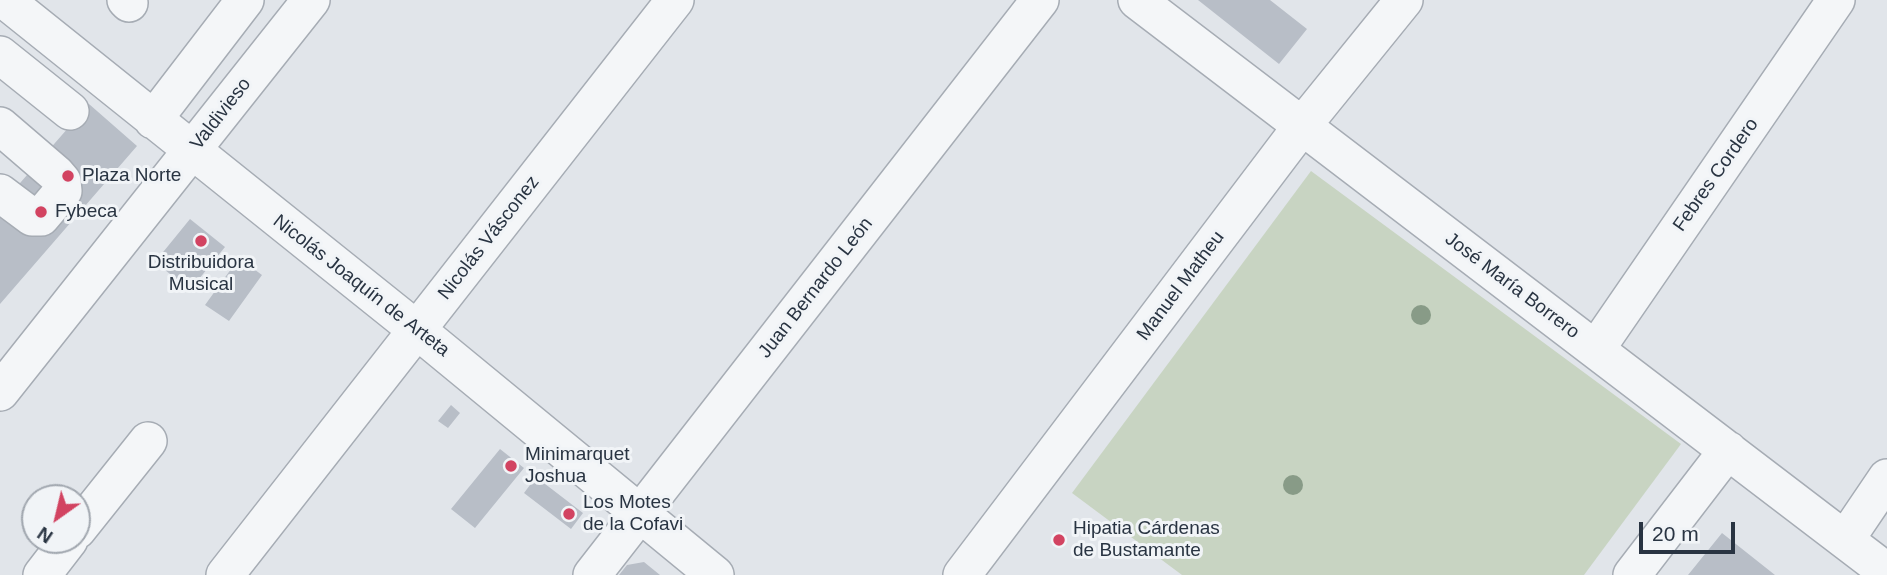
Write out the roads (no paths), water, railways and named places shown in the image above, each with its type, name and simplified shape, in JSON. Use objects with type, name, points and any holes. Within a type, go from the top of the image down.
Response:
[{"type":"street","name":"Nicolás Joaquín de Arteta","points":[[5,0],[417,330],[715,575]]},
{"type":"street","points":[[153,120],[245,0]]},
{"type":"street","name":"Valdivieso","points":[[0,391],[311,0]]},
{"type":"street","name":"Nicolás Vásconez","points":[[225,575],[675,0]]},
{"type":"street","name":"Juan Bernardo León","points":[[592,575],[1040,0]]},
{"type":"street","name":"José María Borrero","points":[[1137,0],[1887,572]]},
{"type":"street","name":"Manuel Matheu","points":[[962,575],[1302,126],[1404,0]]},
{"type":"street","name":"Febres Cordero","points":[[1596,349],[1836,0]]},
{"type":"street","points":[[0,55],[70,111]]},
{"type":"street","points":[[0,126],[56,174],[62,181],[63,191],[41,217],[32,217],[0,193]]},
{"type":"street","points":[[91,512],[148,441]]},
{"type":"street","points":[[1632,575],[1728,450]]},
{"type":"street","points":[[1845,540],[1887,478]]},
{"type":"street","points":[[42,575],[58,554]]},
{"type":"place","name":"Plaza Norte","points":[[68,176]]},
{"type":"place","name":"Fybeca","points":[[41,212]]},
{"type":"place","name":"Distribuidora Musical","points":[[201,241]]},
{"type":"place","name":"Minimarquet Joshua","points":[[511,466]]},
{"type":"place","name":"Los Motes de la Cofavi","points":[[569,514]]},
{"type":"place","name":"Hipatia Cárdenas de Bustamante","points":[[1059,540]]}]
